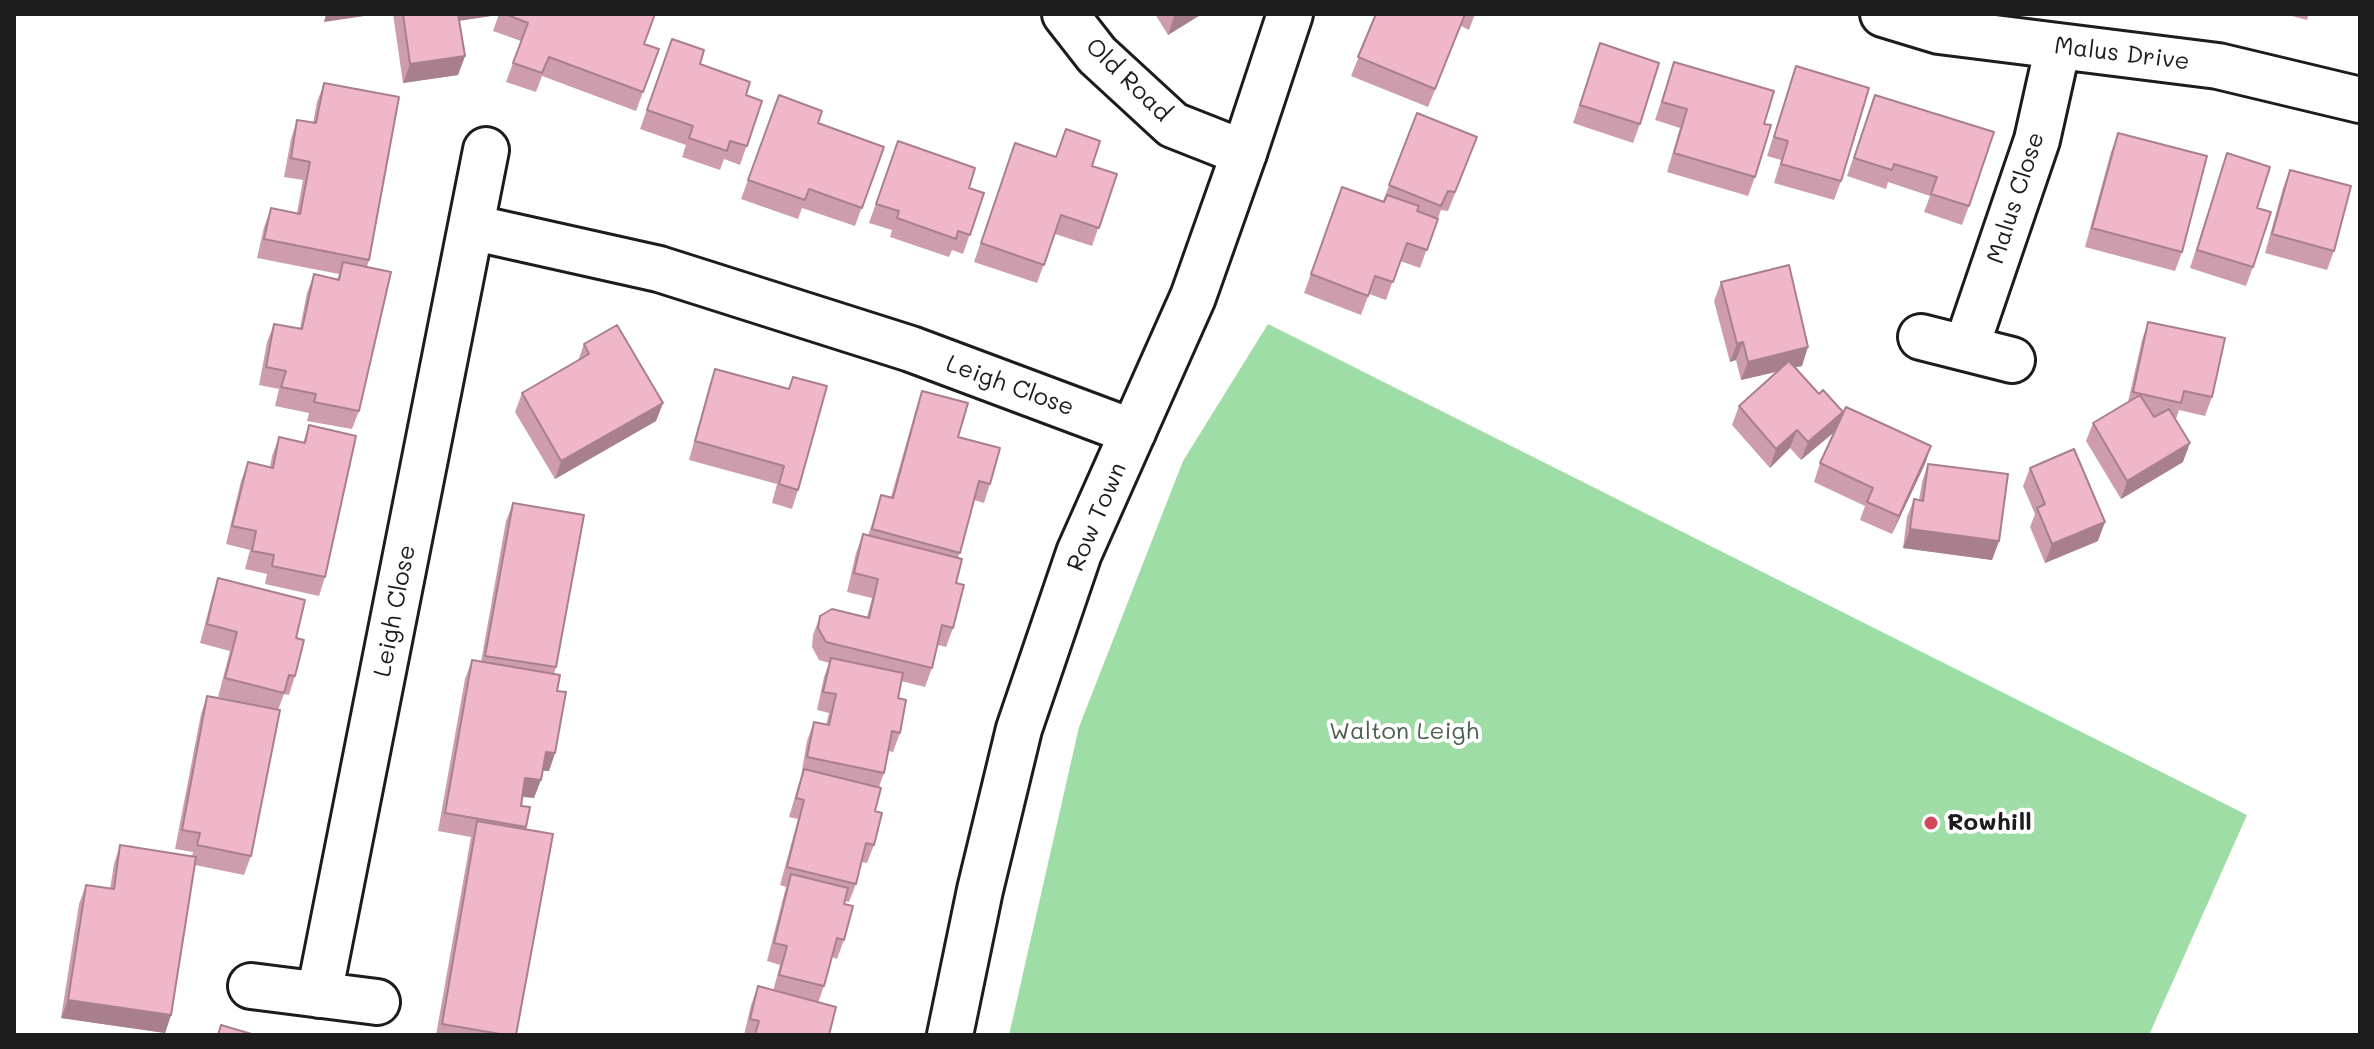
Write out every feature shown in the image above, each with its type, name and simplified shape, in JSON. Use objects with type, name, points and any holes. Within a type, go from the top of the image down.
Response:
[{"type":"street","name":"Old Road","points":[[1065,14],[1097,55],[1173,125],[1244,153]]},
{"type":"street","name":"Row Town","points":[[950,1035],[980,890],[1019,729],[1079,553],[1193,297],[1290,14]]},
{"type":"street","name":"Malus Drive","points":[[1883,14],[1939,31],[2218,66],[2360,100]]},
{"type":"street","name":"Malus Close","points":[[1966,348],[2037,140],[2058,46]]},
{"type":"street","name":"Leigh Close","points":[[319,995],[486,150]]},
{"type":"street","name":"Leigh Close","points":[[471,227],[659,269],[911,349],[1133,432]]},
{"type":"street","points":[[1921,337],[2012,360]]},
{"type":"street","points":[[251,986],[377,1002]]},
{"type":"green space","name":"Walton Leigh","points":[[1268,324],[2247,815],[2149,1035],[1009,1035],[1079,727],[1183,461]]},
{"type":"building","points":[[403,14],[458,14],[465,56],[410,64]]},
{"type":"building","points":[[505,14],[655,14],[644,44],[659,49],[643,92],[549,57],[542,73],[513,63],[528,23]]},
{"type":"building","points":[[1376,14],[1465,14],[1435,89],[1358,57]]},
{"type":"building","points":[[672,39],[704,50],[700,64],[750,82],[746,95],[762,101],[747,146],[730,141],[727,151],[689,138],[693,126],[647,110]]},
{"type":"building","points":[[1600,43],[1659,63],[1640,124],[1580,105]]},
{"type":"building","points":[[1674,62],[1774,91],[1764,124],[1771,125],[1755,177],[1674,153],[1687,109],[1662,102]]},
{"type":"building","points":[[1796,66],[1869,88],[1841,181],[1781,164],[1788,141],[1774,137]]},
{"type":"building","points":[[324,83],[399,97],[369,260],[264,239],[271,208],[300,214],[310,162],[291,158],[297,120],[316,123]]},
{"type":"building","points":[[779,95],[822,111],[818,123],[884,147],[862,208],[809,189],[805,200],[748,180]]},
{"type":"building","points":[[1875,95],[1994,132],[1969,206],[1931,194],[1937,177],[1894,164],[1892,170],[1854,158]]},
{"type":"building","points":[[1417,113],[1477,137],[1455,192],[1448,191],[1441,206],[1389,185]]},
{"type":"building","points":[[1066,129],[1100,141],[1092,166],[1117,174],[1099,228],[1061,215],[1044,265],[981,243],[1015,143],[1056,157]]},
{"type":"building","points":[[2118,133],[2207,156],[2182,252],[2092,228]]},
{"type":"building","points":[[898,141],[975,168],[969,188],[984,193],[970,235],[958,231],[956,239],[897,218],[899,211],[876,204]]},
{"type":"building","points":[[2227,153],[2270,167],[2257,208],[2271,212],[2253,267],[2197,250]]},
{"type":"building","points":[[2290,170],[2351,186],[2334,251],[2272,234]]},
{"type":"building","points":[[1342,187],[1384,202],[1387,195],[1419,206],[1417,211],[1438,219],[1427,250],[1407,243],[1393,282],[1375,276],[1368,296],[1311,274]]},
{"type":"building","points":[[343,262],[391,272],[359,411],[314,402],[316,394],[281,387],[286,371],[266,367],[274,324],[302,329],[314,274],[339,280]]},
{"type":"building","points":[[1789,265],[1808,347],[1748,362],[1743,342],[1737,344],[1721,282]]},
{"type":"building","points":[[2148,322],[2225,338],[2212,397],[2184,391],[2181,403],[2133,392]]},
{"type":"building","points":[[617,325],[663,403],[561,461],[522,393],[589,354],[584,344]]},
{"type":"building","points":[[1789,361],[1819,394],[1823,390],[1843,412],[1808,442],[1797,430],[1776,449],[1739,406]]},
{"type":"building","points":[[715,369],[789,389],[793,377],[827,386],[798,490],[779,484],[784,466],[695,441]]},
{"type":"building","points":[[922,391],[968,403],[958,437],[1000,448],[990,484],[979,481],[960,553],[872,529],[881,495],[893,498]]},
{"type":"building","points":[[2140,395],[2154,417],[2169,409],[2190,443],[2127,481],[2093,423]]},
{"type":"building","points":[[1846,407],[1931,446],[1899,516],[1867,502],[1873,488],[1820,463]]},
{"type":"building","points":[[309,425],[356,436],[325,577],[272,566],[274,555],[252,551],[256,531],[232,526],[248,462],[273,468],[279,437],[305,443]]},
{"type":"building","points":[[2074,449],[2105,522],[2052,544],[2037,508],[2045,504],[2030,468]]},
{"type":"building","points":[[1928,464],[2008,474],[1999,541],[1910,529],[1914,499],[1923,501]]},
{"type":"building","points":[[513,503],[584,515],[556,667],[485,656]]},
{"type":"building","points":[[863,534],[962,559],[956,583],[964,585],[953,628],[942,625],[932,668],[826,642],[818,628],[820,616],[832,609],[869,618],[878,579],[854,573]]},
{"type":"building","points":[[218,578],[305,600],[296,638],[304,640],[295,676],[289,675],[284,693],[225,678],[237,632],[207,624]]},
{"type":"building","points":[[831,658],[903,673],[898,698],[906,700],[900,733],[892,731],[884,773],[807,757],[814,722],[829,725],[836,694],[823,692]]},
{"type":"building","points":[[472,660],[560,675],[557,691],[566,692],[555,753],[546,752],[541,780],[525,778],[521,806],[530,807],[526,827],[445,813]]},
{"type":"building","points":[[207,696],[280,710],[251,856],[197,845],[200,833],[182,830]]},
{"type":"building","points":[[804,769],[881,788],[875,811],[882,813],[874,845],[866,843],[856,884],[787,867],[804,800],[796,798]]},
{"type":"building","points":[[477,821],[553,834],[516,1035],[442,1024]]},
{"type":"building","points":[[120,845],[196,857],[171,1015],[68,1000],[86,885],[114,889]]},
{"type":"building","points":[[791,874],[848,888],[844,904],[853,906],[844,940],[837,938],[824,986],[779,975],[787,946],[774,943]]},
{"type":"building","points":[[758,986],[836,1007],[829,1035],[755,1035],[759,1021],[750,1019]]},
{"type":"building","points":[[221,1025],[255,1035],[218,1035]]},
{"type":"place","name":"Rowhill","points":[[1931,823]]}]
